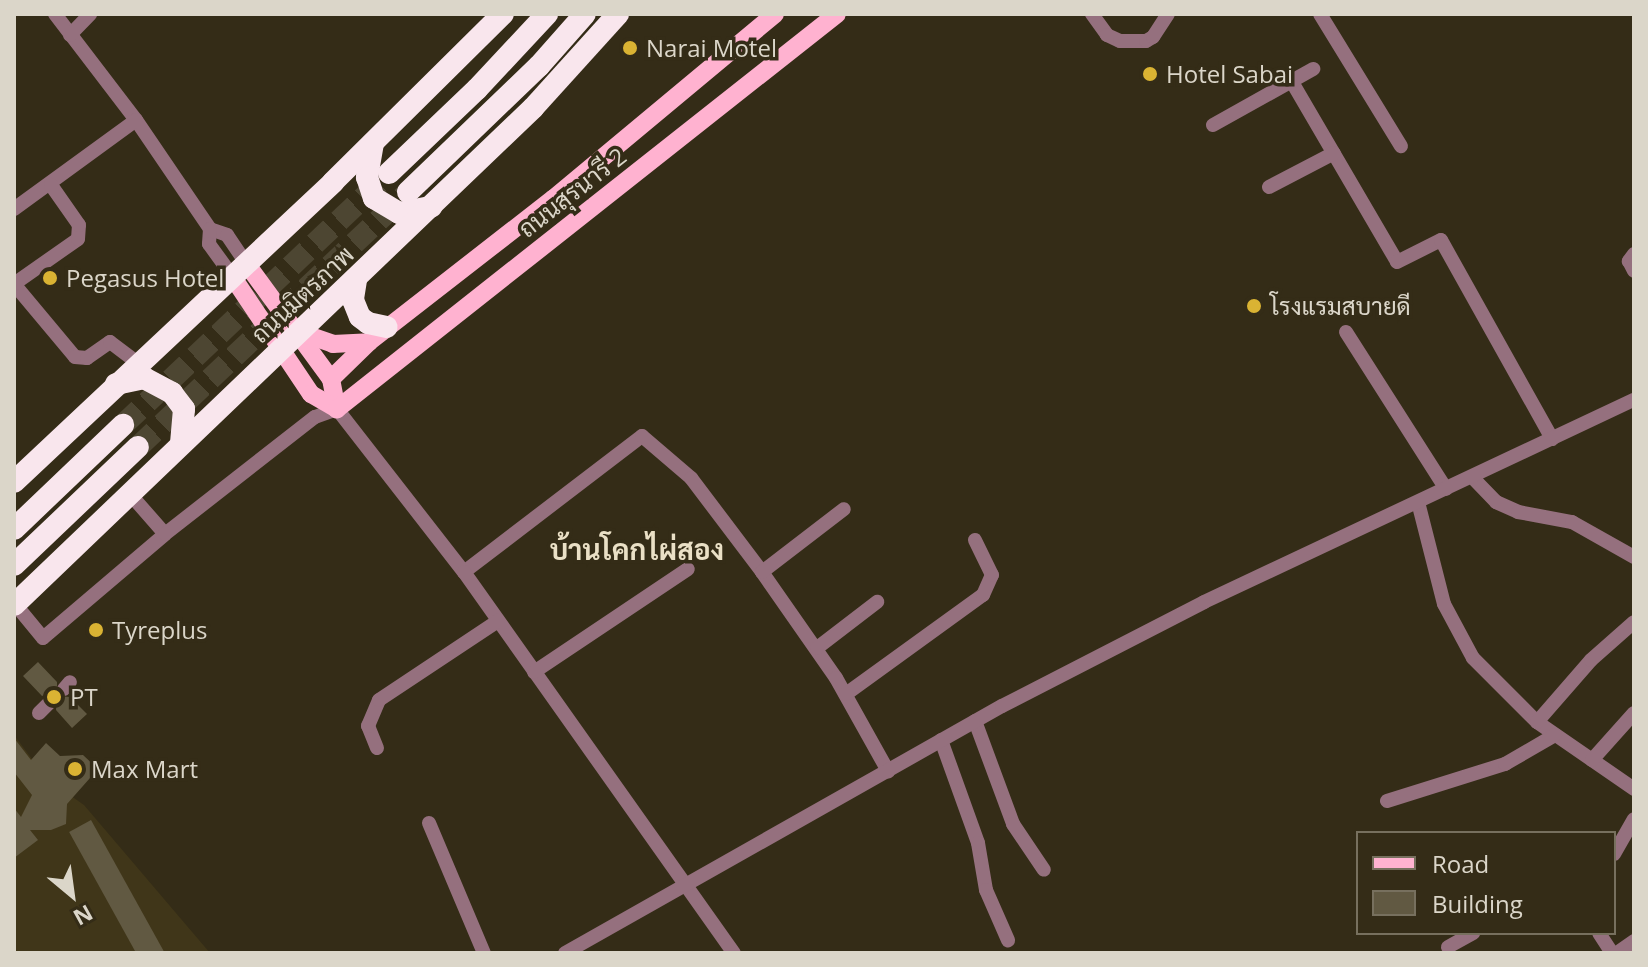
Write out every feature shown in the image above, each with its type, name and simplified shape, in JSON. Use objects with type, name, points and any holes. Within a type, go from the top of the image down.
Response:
[{"type":"highway","points":[[14,482],[373,143],[503,14]]},
{"type":"highway","points":[[389,173],[477,89],[547,14]]},
{"type":"highway","points":[[408,192],[539,66],[585,14]]},
{"type":"highway","name":"ถนนมิตรภาพ","points":[[15,605],[432,207],[553,88],[618,14]]},
{"type":"highway","points":[[373,143],[367,177],[374,198],[399,213],[432,207]]},
{"type":"highway","points":[[356,280],[353,300],[360,317],[368,323],[387,327]]},
{"type":"highway","points":[[115,384],[144,378],[172,393],[184,409],[181,444]]},
{"type":"highway","points":[[14,529],[123,425]]},
{"type":"highway","points":[[14,565],[138,447]]},
{"type":"main road","name":"ถนนสุรนารี 2","points":[[331,379],[387,327],[553,199],[775,14]]},
{"type":"main road","name":"ถนนสุรนารี 2","points":[[337,409],[837,14]]},
{"type":"main road","points":[[239,269],[280,350],[311,394],[337,409]]},
{"type":"main road","points":[[239,269],[299,332],[331,379],[337,409]]},
{"type":"main road","points":[[299,332],[333,344],[369,342]]},
{"type":"street","points":[[55,14],[136,120],[210,229],[227,235],[239,269]]},
{"type":"street","points":[[70,35],[90,14]]},
{"type":"street","points":[[1092,14],[1107,35],[1120,41],[1153,37],[1168,14]]},
{"type":"street","points":[[1320,14],[1401,146]]},
{"type":"street","points":[[1213,125],[1313,69]]},
{"type":"street","points":[[1292,82],[1397,262],[1441,240],[1552,439]]},
{"type":"street","points":[[14,209],[51,185],[136,120]]},
{"type":"street","points":[[1269,187],[1334,153]]},
{"type":"street","points":[[51,185],[79,225],[78,239],[14,284],[75,357],[87,358],[110,342],[138,363]]},
{"type":"street","points":[[1634,254],[1629,261],[1634,271]]},
{"type":"street","points":[[1346,332],[1446,489]]},
{"type":"street","points":[[565,953],[975,721],[1204,602],[1634,400]]},
{"type":"street","points":[[15,605],[43,638],[165,534],[315,417],[337,409],[464,572],[734,953]]},
{"type":"street","points":[[464,572],[642,436],[691,478],[762,572],[817,648],[888,771]]},
{"type":"street","points":[[1472,477],[1496,502],[1518,512],[1572,522],[1634,557]]},
{"type":"street","points":[[130,494],[165,534]]},
{"type":"street","points":[[1418,502],[1444,604],[1473,658],[1537,722],[1634,789]]},
{"type":"street","points":[[762,572],[844,509]]},
{"type":"street","points":[[846,694],[983,595],[992,575],[975,540]]},
{"type":"street","points":[[534,672],[688,569]]},
{"type":"street","points":[[817,648],[877,602]]},
{"type":"street","points":[[377,748],[368,726],[379,700],[498,621]]},
{"type":"street","points":[[1537,722],[1591,660],[1634,622]]},
{"type":"street","points":[[1592,760],[1634,713]]},
{"type":"street","points":[[975,721],[1013,824],[1044,870]]},
{"type":"street","points":[[1387,801],[1505,764],[1555,735]]},
{"type":"street","points":[[941,740],[978,843],[986,871],[985,885],[1008,940]]},
{"type":"street","points":[[1616,850],[1634,819]]},
{"type":"street","points":[[429,823],[484,953]]},
{"type":"street","points":[[1448,947],[1469,935]]},
{"type":"street","points":[[1600,935],[1614,953],[1634,941]]},
{"type":"shaded area","points":[[14,735],[47,779],[84,805],[210,953],[14,953]]},
{"type":"building","points":[[38,662],[57,682],[57,696],[70,697],[87,714],[72,728],[56,710],[57,697],[51,693],[42,696],[23,676]]},
{"type":"building","points":[[14,738],[31,760],[46,743],[60,756],[83,755],[98,769],[67,804],[66,824],[51,830],[30,830],[38,840],[14,858],[14,808],[21,817],[32,795],[14,772]]},
{"type":"building","points":[[91,820],[165,953],[136,953],[69,832]]},
{"type":"tunnel","points":[[123,425],[384,178]]},
{"type":"tunnel","points":[[138,447],[404,196]]},
{"type":"place","name":"Narai Motel","points":[[630,48]]},
{"type":"place","name":"Hotel Sabai","points":[[1150,74]]},
{"type":"place","name":"Pegasus Hotel","points":[[50,278]]},
{"type":"place","name":"โรงแรมสบายดี","points":[[1254,306]]},
{"type":"place","name":"Tyreplus","points":[[96,630]]},
{"type":"place","name":"PT","points":[[54,697]]},
{"type":"place","name":"Max Mart","points":[[75,769]]},
{"type":"district","name":"บ้านโคกไผ่สอง","points":[[637,549]]}]
